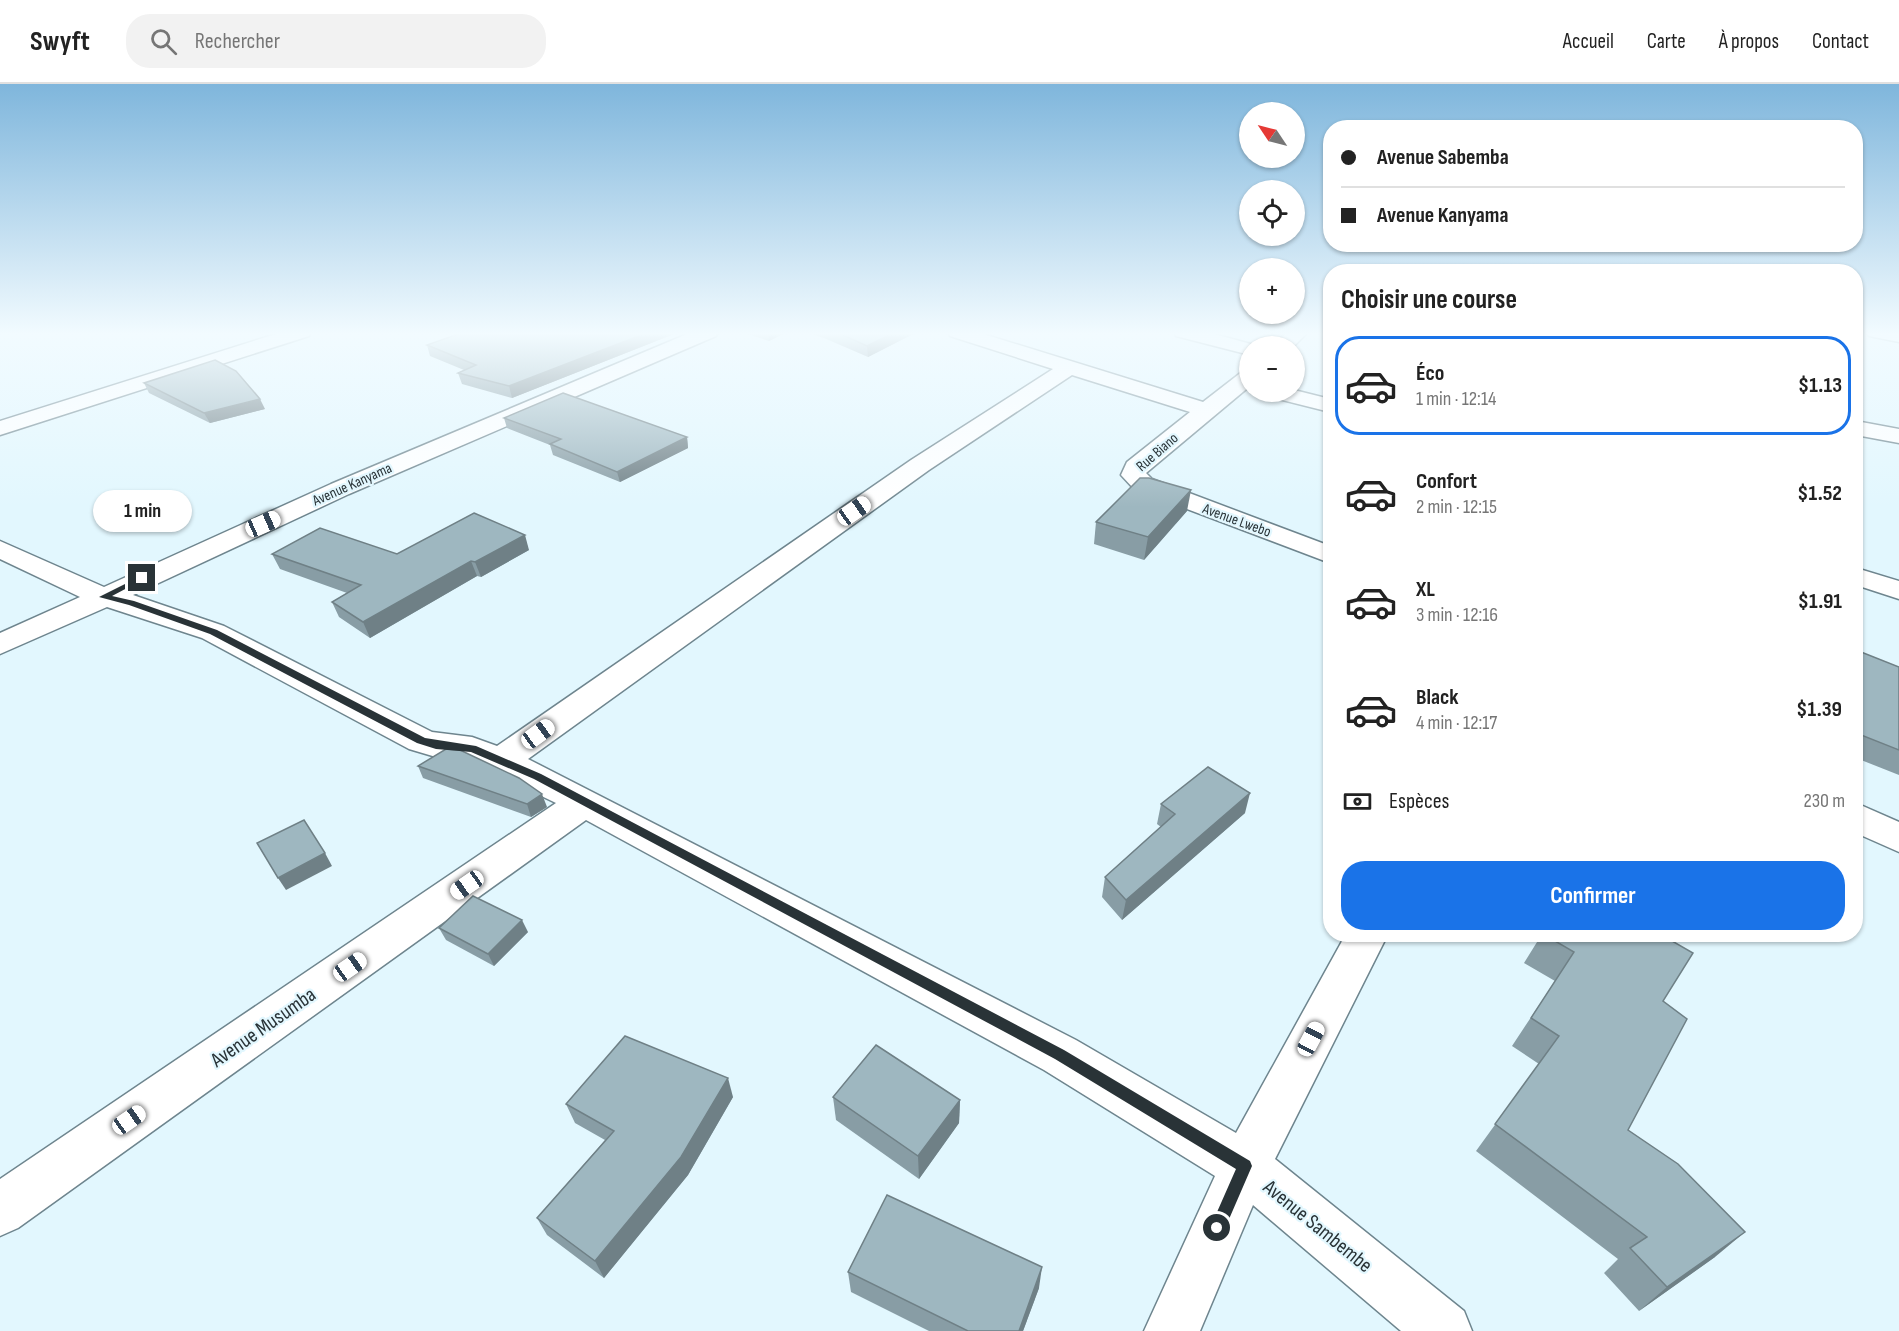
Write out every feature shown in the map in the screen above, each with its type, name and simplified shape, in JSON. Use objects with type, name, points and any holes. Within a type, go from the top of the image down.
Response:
[{"type":"street","points":[[0,428],[119,390]]},
{"type":"street","name":"Avenue Kanyama","points":[[0,645],[340,489],[572,390]]},
{"type":"street","points":[[502,760],[911,471],[1034,390]]},
{"type":"street","points":[[1141,390],[1206,410]]},
{"type":"street","name":"Rue Biano","points":[[1143,484],[1133,475],[1136,467],[1233,390]]},
{"type":"street","points":[[1305,399],[1323,404]]},
{"type":"street","points":[[1863,429],[1899,436]]},
{"type":"street","name":"Avenue Lwebo","points":[[1143,484],[1323,552]]},
{"type":"street","name":"Avenue Sambembe","points":[[0,549],[103,597],[131,603],[213,632],[421,741],[472,749],[502,760],[1060,1054],[1245,1166],[1444,1331]]},
{"type":"street","points":[[1863,578],[1899,590]]},
{"type":"street","name":"Avenue Musumba","points":[[0,1210],[585,802]]},
{"type":"street","points":[[1863,820],[1899,838]]},
{"type":"street","points":[[1172,1331],[1245,1166],[1364,942]]},
{"type":"building","points":[[158,390],[252,390],[260,399],[204,413]]},
{"type":"building","points":[[563,393],[687,437],[617,472],[550,444],[561,439],[504,418]]},
{"type":"building","points":[[1140,478],[1149,478],[1191,490],[1148,537],[1096,522]]},
{"type":"building","points":[[474,513],[525,535],[475,562],[471,561],[363,622],[332,602],[361,585],[272,554],[320,528],[397,554]]},
{"type":"building","points":[[1863,653],[1899,667],[1899,750],[1863,736]]},
{"type":"building","points":[[446,749],[460,750],[519,778],[542,794],[527,804],[418,766]]},
{"type":"building","points":[[1208,767],[1250,793],[1126,900],[1105,877],[1175,814],[1161,804]]},
{"type":"building","points":[[304,820],[325,853],[278,878],[257,843]]},
{"type":"building","points":[[473,896],[522,920],[488,954],[439,928]]},
{"type":"building","points":[[1557,942],[1674,942],[1693,953],[1663,1001],[1687,1019],[1628,1130],[1678,1164],[1745,1232],[1667,1287],[1630,1248],[1647,1237],[1495,1124],[1559,1036],[1531,1018],[1574,952]]},
{"type":"building","points":[[625,1036],[728,1078],[681,1157],[595,1261],[537,1218],[614,1131],[566,1104]]},
{"type":"building","points":[[876,1045],[960,1100],[918,1156],[833,1097]]},
{"type":"building","points":[[887,1195],[1042,1267],[1019,1331],[968,1331],[848,1272]]},
{"type":"route","points":[[142,578],[103,597],[131,603],[213,632],[249,653],[282,666],[421,741],[472,749],[502,760],[1060,1054],[1245,1166],[1217,1228]]}]
